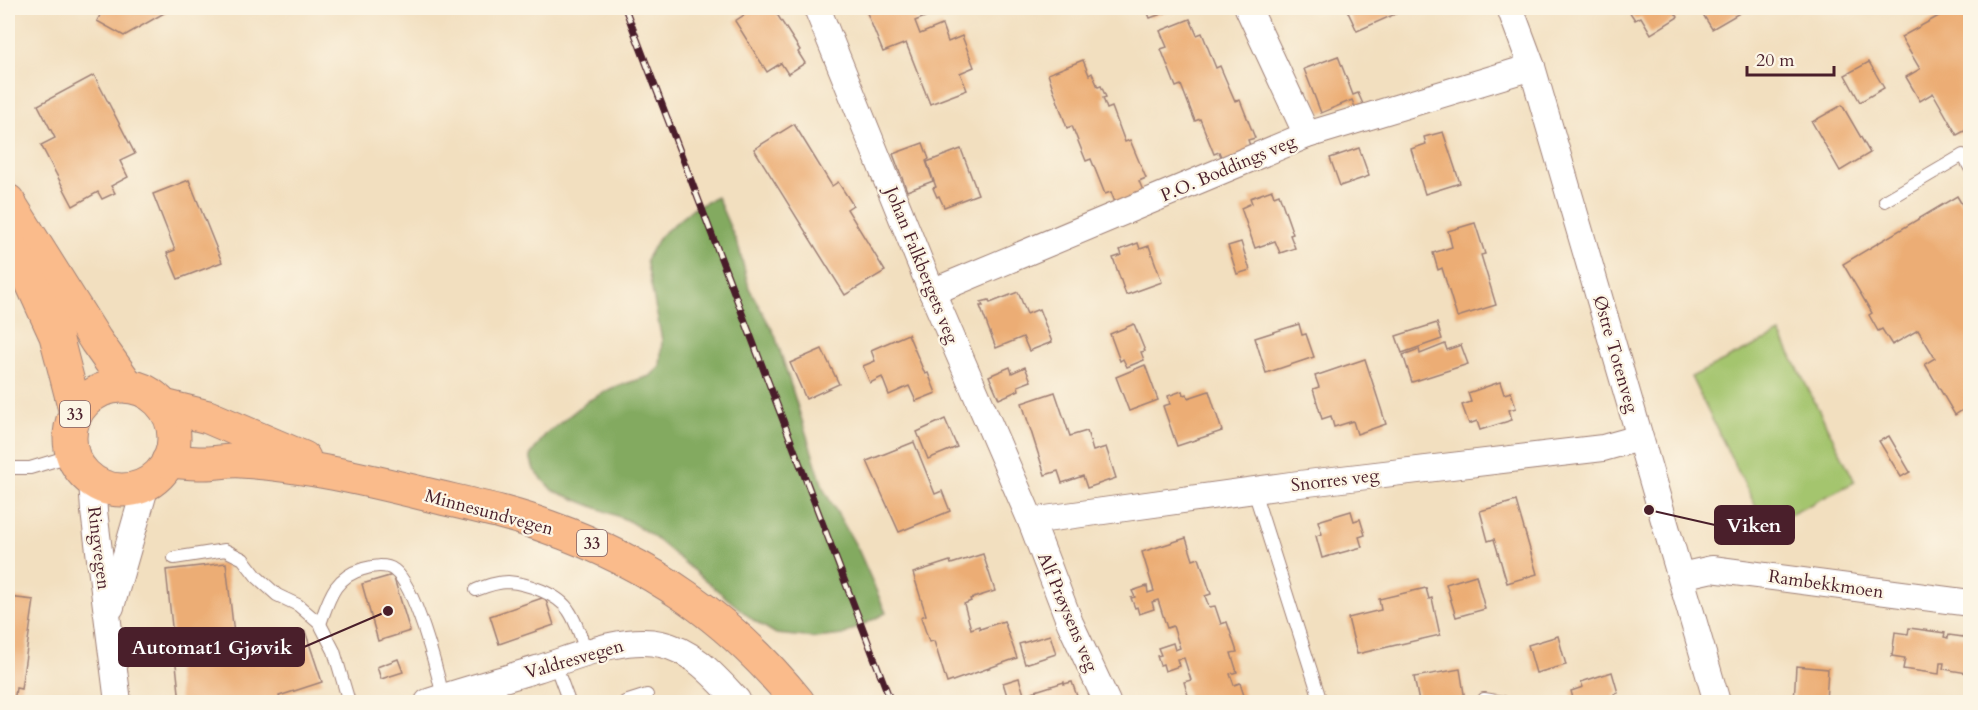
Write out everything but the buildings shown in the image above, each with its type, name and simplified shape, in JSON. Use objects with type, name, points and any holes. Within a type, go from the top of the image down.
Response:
[{"type":"main road","points":[[8,201],[96,340],[128,386]]},
{"type":"main road","name":"33","points":[[8,242],[30,279],[56,336],[76,412]]},
{"type":"main road","name":"Minnesundvegen","points":[[128,386],[148,392],[164,406],[208,417],[339,473]]},
{"type":"main road","name":"33","points":[[82,467],[70,438],[76,412],[84,401],[98,391],[111,387],[128,386]]},
{"type":"main road","points":[[82,467],[113,489],[133,489],[146,485],[161,472],[168,461],[175,436],[173,423],[164,406]]},
{"type":"main road","name":"Minnesundvegen","points":[[168,461],[204,463],[240,461],[339,473],[495,511],[592,543],[632,562],[709,613],[744,643],[798,702]]},
{"type":"street","name":"Johan Falkbergets veg","points":[[817,8],[932,292],[1031,522]]},
{"type":"street","points":[[1248,8],[1307,135]]},
{"type":"street","name":"Østre Totenveg","points":[[1510,8],[1532,67],[1717,702]]},
{"type":"street","name":"P.O. Boddings veg","points":[[932,292],[1307,135],[1532,67]]},
{"type":"street","name":"Snorres veg","points":[[1031,522],[1254,491],[1603,448],[1639,438]]},
{"type":"street","name":"Ringvegen","points":[[82,467],[94,511],[117,702]]},
{"type":"street","name":"Ringvegen","points":[[108,616],[146,485]]},
{"type":"street","name":"Alf Prøysens veg","points":[[1031,522],[1071,623],[1107,702]]},
{"type":"street","name":"Rambekkmoen","points":[[1681,576],[1712,569],[1971,603]]},
{"type":"street","name":"Valdresvegen","points":[[436,700],[636,641],[662,644],[684,652],[704,666],[738,701]]},
{"type":"lane","points":[[1885,201],[1963,155],[1971,168]]},
{"type":"lane","points":[[8,468],[82,467]]},
{"type":"lane","points":[[1254,491],[1321,702]]},
{"type":"lane","points":[[174,558],[225,550],[243,559],[277,595],[298,605],[320,624],[334,651],[349,702]]},
{"type":"lane","points":[[320,624],[332,590],[345,578],[359,570],[374,566],[393,568],[403,579],[415,604],[438,672],[436,700]]},
{"type":"lane","points":[[476,590],[492,584],[509,582],[550,593],[570,611],[587,654]]},
{"type":"lane","points":[[555,664],[569,702]]},
{"type":"lane","points":[[625,702],[647,695]]},
{"type":"lane","points":[[1484,699],[1503,702]]},
{"type":"green space","points":[[717,197],[739,248],[749,288],[775,335],[824,490],[858,549],[886,613],[843,635],[816,638],[776,634],[753,620],[650,534],[627,520],[552,490],[534,470],[530,456],[545,435],[588,401],[612,388],[650,376],[660,367],[662,340],[646,260],[659,237],[691,210]]},
{"type":"green space","points":[[1780,333],[1855,482],[1766,527],[1691,377]]},
{"type":"railway","points":[[625,8],[891,702]]},
{"type":"place","name":"Viken","points":[[1649,510]]},
{"type":"place","name":"Automat1 Gjøvik","points":[[388,611]]}]
